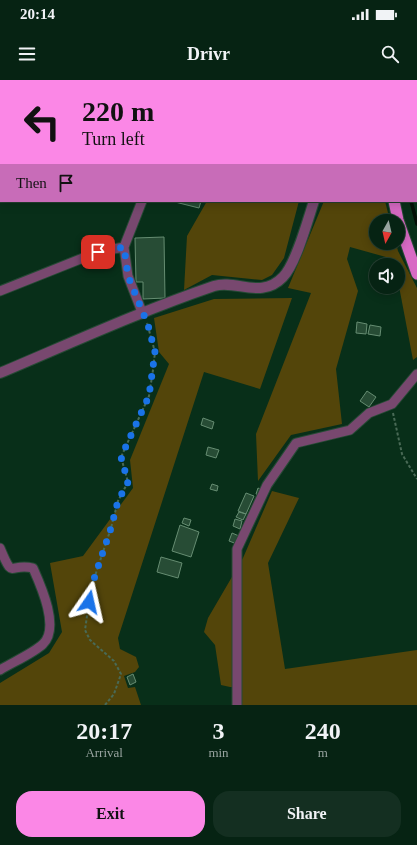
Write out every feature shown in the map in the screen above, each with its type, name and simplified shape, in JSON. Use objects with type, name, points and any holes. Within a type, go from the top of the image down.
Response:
[{"type":"highway","points":[[394,202],[398,220],[417,274]]},
{"type":"street","points":[[142,202],[124,247],[128,276],[142,312]]},
{"type":"street","points":[[0,373],[142,312],[220,284],[248,288],[268,287],[284,277],[296,254],[314,202]]},
{"type":"street","points":[[0,291],[98,252],[124,247]]},
{"type":"street","points":[[236,705],[237,549],[267,486],[296,444],[350,430],[369,413],[392,404],[417,374]]},
{"type":"street","points":[[0,548],[8,567],[13,569],[33,568],[44,593],[51,629],[44,644],[0,670]]},
{"type":"path","points":[[105,705],[114,694],[121,674],[114,661],[90,640],[85,630],[91,588],[111,528],[118,501],[128,482],[121,457],[149,396],[155,352],[148,325],[142,312]]},
{"type":"path","points":[[392,404],[402,454],[417,479]]},
{"type":"shaded area","points":[[206,202],[299,202],[284,258],[272,275],[262,280],[212,275],[184,290],[187,236]]},
{"type":"shaded area","points":[[324,202],[385,202],[388,214],[369,214],[369,250],[398,250],[402,258],[389,258],[350,247],[347,259],[358,291],[336,369],[342,424],[291,435],[258,481],[256,434],[311,293],[288,288]]},
{"type":"shaded area","points":[[405,265],[417,288],[417,357],[413,360],[400,294],[405,294]]},
{"type":"shaded area","points":[[292,298],[260,389],[204,372],[118,638],[120,649],[136,657],[139,667],[135,672],[124,676],[128,688],[135,687],[141,705],[0,705],[0,683],[49,653],[62,632],[50,563],[83,556],[133,488],[130,460],[169,364],[159,352],[154,318],[214,299]]},
{"type":"shaded area","points":[[272,491],[299,498],[268,563],[285,669],[417,650],[417,705],[242,705],[242,687],[221,685],[215,645],[204,632],[208,618],[243,558]]},
{"type":"building","points":[[175,202],[201,202],[199,208]]},
{"type":"building","points":[[164,237],[165,298],[143,299],[143,282],[136,282],[135,238]]},
{"type":"building","points":[[357,322],[367,324],[366,334],[356,333]]},
{"type":"building","points":[[370,325],[381,327],[380,336],[368,334]]},
{"type":"building","points":[[367,391],[376,397],[369,407],[360,401]]},
{"type":"building","points":[[203,418],[214,422],[212,429],[201,425]]},
{"type":"building","points":[[208,447],[219,450],[216,458],[206,455]]},
{"type":"building","points":[[212,484],[218,486],[217,491],[210,489]]},
{"type":"building","points":[[258,488],[260,489],[258,495],[256,494]]},
{"type":"building","points":[[246,493],[254,496],[246,514],[238,511]]},
{"type":"building","points":[[239,512],[246,514],[243,520],[236,517]]},
{"type":"building","points":[[184,518],[191,520],[189,526],[182,523]]},
{"type":"building","points":[[235,519],[242,521],[240,529],[233,526]]},
{"type":"building","points":[[180,525],[199,532],[191,557],[172,551]]},
{"type":"building","points":[[232,533],[239,536],[237,544],[229,541]]},
{"type":"building","points":[[161,557],[182,563],[178,578],[157,572]]},
{"type":"building","points":[[133,674],[136,682],[130,685],[127,677]]},
{"type":"waterway","points":[[411,202],[417,224]]},
{"type":"route","points":[[89,602],[91,588],[111,528],[118,501],[128,482],[121,457],[149,396],[155,352],[148,325],[128,276],[124,247],[117,247],[98,252]]}]
